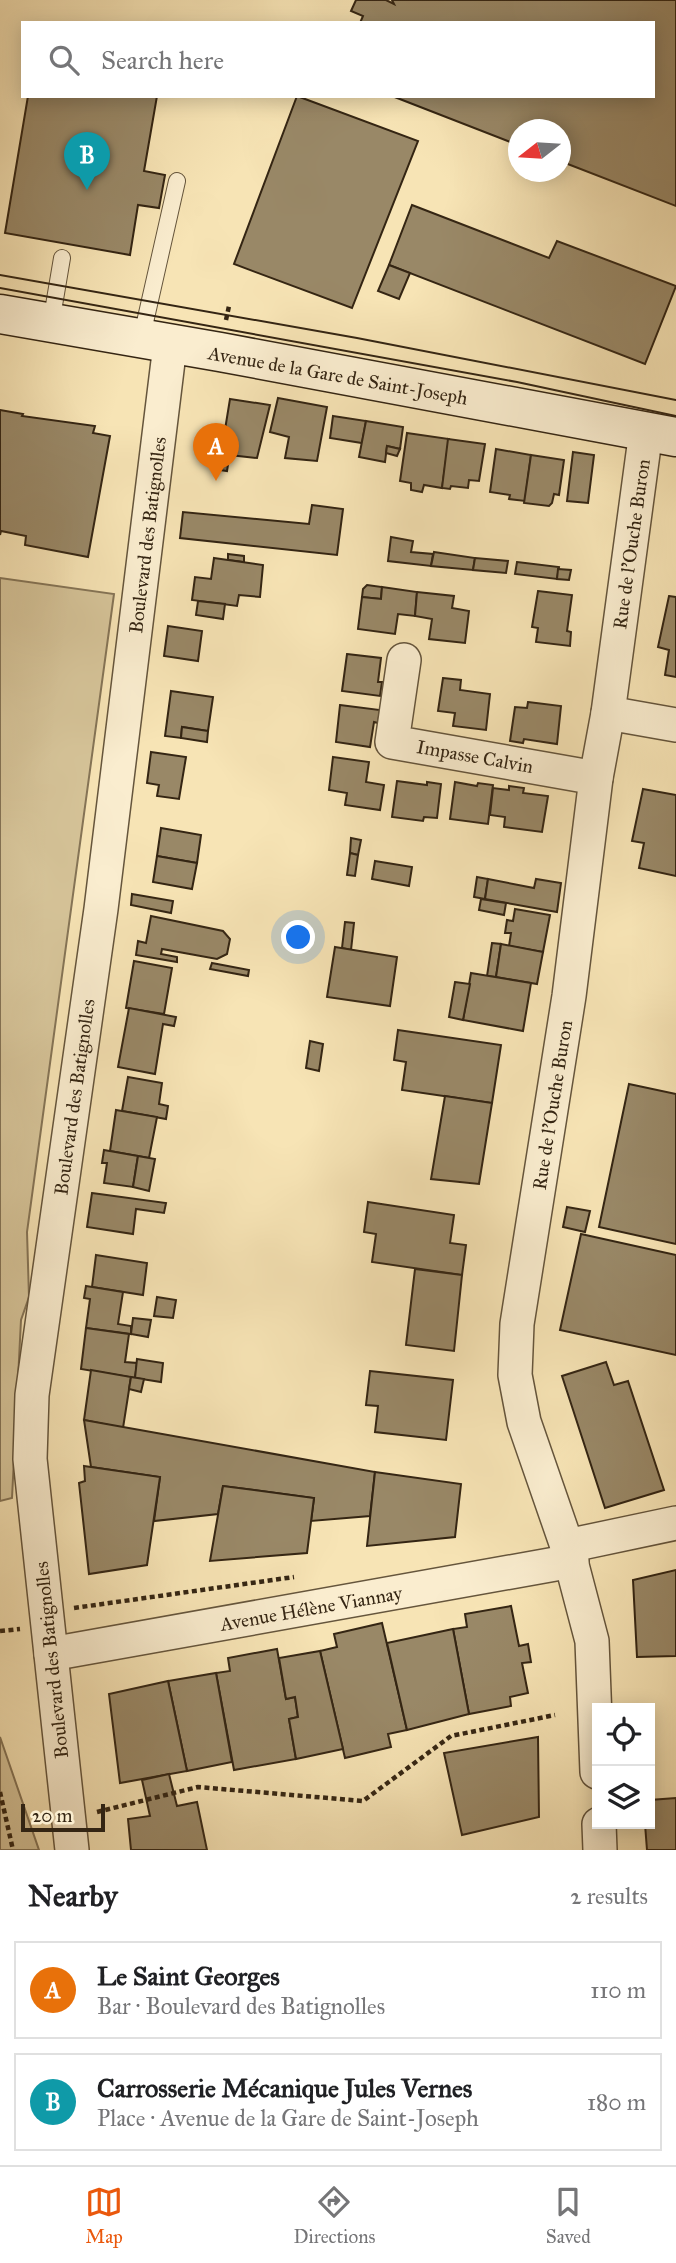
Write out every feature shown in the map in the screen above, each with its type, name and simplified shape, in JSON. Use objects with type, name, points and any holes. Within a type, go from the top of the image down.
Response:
[{"type":"street","name":"Avenue de la Gare de Saint-Joseph","points":[[0,314],[662,434]]},
{"type":"street","name":"Boulevard des Batignolles","points":[[72,1850],[30,1459],[32,1395],[101,909],[155,342]]},
{"type":"street","name":"Rue de l'Ouche Buron","points":[[597,1766],[592,1640],[570,1554],[524,1422],[516,1375],[517,1324],[569,996],[596,778],[608,713],[641,468],[662,434]]},
{"type":"street","name":"Impasse Calvin","points":[[404,660],[392,742],[596,778]]},
{"type":"street","points":[[608,713],[676,725]]},
{"type":"street","name":"Avenue Hélène Viannay","points":[[51,1654],[570,1554],[676,1523]]},
{"type":"street","points":[[599,1829],[600,1850]]},
{"type":"lane","points":[[155,342],[177,181]]},
{"type":"lane","points":[[51,323],[62,258]]},
{"type":"path","points":[[92,1813],[198,1787],[363,1801],[451,1736],[555,1715]]},
{"type":"path","points":[[0,1792],[13,1850]]},
{"type":"shaded area","points":[[0,578],[114,594],[27,1232],[29,1297],[21,1320],[12,1498],[0,1501]]},
{"type":"shaded area","points":[[0,1737],[39,1850],[0,1850]]},
{"type":"building","points":[[356,0],[386,0],[394,4],[392,0],[676,0],[676,206],[571,165],[571,119],[508,119],[508,141],[397,98],[655,98],[655,21],[361,21],[363,16],[351,11]]},
{"type":"building","points":[[28,98],[157,98],[144,171],[165,175],[159,208],[138,205],[130,255],[5,233]]},
{"type":"building","points":[[296,98],[418,141],[352,308],[234,264]]},
{"type":"building","points":[[412,205],[549,258],[557,241],[676,286],[645,364],[389,265]]},
{"type":"building","points":[[389,265],[410,273],[399,299],[378,291]]},
{"type":"building","points":[[278,398],[327,407],[317,461],[285,458],[289,437],[270,432]]},
{"type":"building","points":[[230,399],[270,405],[257,458],[221,454]]},
{"type":"building","points":[[0,410],[23,414],[22,416],[95,426],[93,433],[110,436],[88,557],[25,545],[26,536],[1,531],[0,535]]},
{"type":"building","points":[[333,416],[366,421],[362,443],[330,438]]},
{"type":"building","points":[[366,421],[403,427],[400,449],[387,446],[385,462],[359,457]]},
{"type":"building","points":[[407,433],[449,439],[442,488],[424,485],[422,492],[411,490],[411,483],[400,481]]},
{"type":"building","points":[[448,439],[485,444],[479,481],[469,480],[468,488],[442,488]]},
{"type":"building","points":[[387,446],[400,449],[397,456],[386,453]]},
{"type":"building","points":[[496,449],[531,455],[525,501],[490,492]]},
{"type":"building","points":[[573,452],[594,455],[588,503],[567,501]]},
{"type":"building","points":[[531,455],[564,460],[559,495],[554,494],[549,506],[524,503]]},
{"type":"building","points":[[215,456],[229,458],[227,471],[213,469]]},
{"type":"building","points":[[312,505],[343,509],[337,555],[180,538],[183,512],[309,524]]},
{"type":"building","points":[[391,537],[413,541],[411,552],[433,554],[431,566],[388,561]]},
{"type":"building","points":[[434,552],[475,558],[473,570],[431,566]]},
{"type":"building","points":[[228,554],[244,556],[244,562],[228,560]]},
{"type":"building","points":[[214,558],[263,565],[260,597],[239,595],[237,606],[192,600],[195,577],[211,579]]},
{"type":"building","points":[[475,558],[508,561],[506,573],[473,570]]},
{"type":"building","points":[[517,562],[559,567],[557,579],[515,574]]},
{"type":"building","points":[[558,569],[571,570],[569,580],[557,579]]},
{"type":"building","points":[[367,585],[382,587],[381,599],[362,597],[363,589]]},
{"type":"building","points":[[382,587],[417,592],[415,616],[398,614],[395,634],[358,629],[362,597],[381,599]]},
{"type":"building","points":[[538,591],[572,595],[567,631],[571,632],[570,646],[536,642],[538,628],[532,627]]},
{"type":"building","points":[[417,592],[454,596],[452,608],[469,611],[465,643],[429,639],[432,619],[415,616]]},
{"type":"building","points":[[669,596],[676,597],[676,677],[665,675],[669,650],[658,647]]},
{"type":"building","points":[[198,601],[225,604],[223,619],[196,615]]},
{"type":"building","points":[[168,626],[202,631],[198,661],[164,656]]},
{"type":"building","points":[[347,654],[381,658],[378,682],[382,682],[380,696],[342,691]]},
{"type":"building","points":[[443,678],[461,680],[460,690],[490,694],[486,730],[453,726],[455,713],[438,711]]},
{"type":"building","points":[[171,691],[213,697],[208,731],[182,727],[181,738],[165,736]]},
{"type":"building","points":[[528,702],[561,706],[557,744],[524,739],[523,743],[510,741],[515,707],[527,708]]},
{"type":"building","points":[[340,705],[380,710],[378,723],[374,722],[370,747],[336,742]]},
{"type":"building","points":[[182,727],[208,731],[207,742],[181,738]]},
{"type":"building","points":[[151,752],[186,757],[179,799],[157,796],[159,785],[147,783]]},
{"type":"building","points":[[333,757],[369,762],[366,782],[384,785],[380,810],[345,805],[347,793],[329,790]]},
{"type":"building","points":[[397,781],[441,784],[437,818],[424,817],[423,821],[392,817]]},
{"type":"building","points":[[455,782],[477,786],[478,783],[493,785],[488,824],[450,819]]},
{"type":"building","points":[[509,786],[524,788],[523,793],[548,796],[542,832],[504,827],[505,817],[490,815],[493,788],[509,790]]},
{"type":"building","points":[[643,789],[676,795],[676,876],[639,868],[644,843],[632,841]]},
{"type":"building","points":[[161,828],[201,835],[197,863],[157,856]]},
{"type":"building","points":[[351,838],[361,840],[358,855],[350,853]]},
{"type":"building","points":[[350,853],[358,855],[355,876],[347,875]]},
{"type":"building","points":[[157,856],[197,863],[192,889],[153,882]]},
{"type":"building","points":[[375,861],[412,867],[409,886],[372,879]]},
{"type":"building","points":[[477,877],[488,879],[485,899],[474,897]]},
{"type":"building","points":[[488,879],[534,888],[536,879],[561,883],[557,912],[485,899]]},
{"type":"building","points":[[132,894],[173,901],[171,913],[131,905]]},
{"type":"building","points":[[481,899],[506,903],[504,915],[479,910]]},
{"type":"building","points":[[515,909],[550,915],[543,952],[509,946],[511,933],[505,933],[507,920],[513,921]]},
{"type":"building","points":[[151,916],[223,931],[230,939],[227,954],[217,959],[162,949],[161,954],[177,957],[177,962],[136,955],[138,941],[146,943]]},
{"type":"building","points":[[345,922],[354,923],[351,950],[342,948]]},
{"type":"building","points":[[492,943],[501,944],[496,977],[487,976]]},
{"type":"building","points":[[501,944],[543,952],[537,984],[496,977]]},
{"type":"building","points":[[335,947],[397,957],[390,1006],[327,997]]},
{"type":"building","points":[[134,961],[172,968],[164,1014],[126,1008]]},
{"type":"building","points":[[212,963],[249,970],[248,976],[210,969]]},
{"type":"building","points":[[471,973],[531,983],[523,1031],[463,1020]]},
{"type":"building","points":[[455,982],[470,984],[463,1020],[449,1017]]},
{"type":"building","points":[[129,1008],[176,1017],[174,1026],[163,1024],[155,1074],[118,1067]]},
{"type":"building","points":[[398,1030],[501,1045],[492,1103],[402,1090],[406,1062],[394,1060]]},
{"type":"building","points":[[310,1041],[323,1044],[319,1071],[306,1068]]},
{"type":"building","points":[[128,1077],[162,1083],[159,1104],[168,1106],[166,1119],[122,1111]]},
{"type":"building","points":[[629,1084],[676,1094],[676,1244],[599,1227]]},
{"type":"building","points":[[445,1096],[492,1103],[479,1184],[431,1179]]},
{"type":"building","points":[[116,1110],[157,1117],[149,1158],[110,1151]]},
{"type":"building","points":[[104,1150],[138,1156],[133,1187],[104,1183],[107,1163],[102,1163]]},
{"type":"building","points":[[138,1156],[155,1159],[149,1191],[133,1187]]},
{"type":"building","points":[[92,1193],[166,1203],[164,1213],[136,1209],[133,1234],[87,1227]]},
{"type":"building","points":[[368,1202],[454,1215],[450,1243],[466,1245],[462,1275],[372,1262],[376,1234],[364,1232]]},
{"type":"building","points":[[567,1207],[590,1211],[585,1232],[563,1227]]},
{"type":"building","points":[[581,1234],[676,1255],[676,1355],[560,1330]]},
{"type":"building","points":[[96,1255],[147,1263],[143,1295],[92,1287]]},
{"type":"building","points":[[415,1269],[462,1275],[454,1351],[406,1345]]},
{"type":"building","points":[[86,1286],[123,1292],[118,1324],[131,1326],[131,1334],[86,1328],[90,1299],[84,1298]]},
{"type":"building","points":[[157,1297],[176,1300],[173,1318],[154,1316]]},
{"type":"building","points":[[133,1318],[151,1320],[148,1337],[131,1334]]},
{"type":"building","points":[[86,1328],[129,1334],[125,1362],[137,1363],[135,1378],[81,1369]]},
{"type":"building","points":[[137,1359],[163,1363],[161,1382],[135,1378]]},
{"type":"building","points":[[606,1362],[614,1385],[628,1381],[664,1490],[605,1508],[562,1376]]},
{"type":"building","points":[[91,1370],[131,1377],[123,1428],[84,1420]]},
{"type":"building","points":[[370,1371],[453,1380],[446,1440],[375,1432],[378,1406],[366,1405]]},
{"type":"building","points":[[131,1377],[144,1379],[141,1392],[129,1389]]},
{"type":"building","points":[[84,1420],[375,1472],[370,1516],[311,1521],[314,1498],[223,1486],[218,1514],[154,1521],[160,1477],[91,1467]]},
{"type":"building","points":[[84,1466],[160,1477],[147,1565],[89,1574],[79,1483],[85,1481]]},
{"type":"building","points":[[375,1472],[461,1484],[455,1537],[367,1546]]},
{"type":"building","points":[[223,1486],[314,1498],[307,1553],[210,1561]]},
{"type":"building","points":[[676,1570],[676,1656],[637,1657],[633,1580]]},
{"type":"building","points":[[511,1606],[519,1646],[528,1644],[531,1662],[522,1663],[528,1693],[510,1697],[511,1706],[469,1714],[453,1629],[467,1627],[465,1614]]},
{"type":"building","points":[[382,1623],[407,1730],[388,1734],[391,1747],[345,1758],[320,1651],[337,1647],[334,1634]]},
{"type":"building","points":[[453,1629],[469,1714],[407,1730],[387,1643]]},
{"type":"building","points":[[277,1649],[286,1699],[295,1697],[298,1717],[289,1719],[296,1759],[234,1770],[216,1673],[230,1671],[228,1658]]},
{"type":"building","points":[[320,1651],[343,1749],[296,1759],[289,1719],[298,1717],[295,1697],[286,1699],[279,1658]]},
{"type":"building","points":[[216,1673],[232,1762],[187,1771],[168,1681]]},
{"type":"building","points":[[168,1681],[187,1771],[120,1783],[109,1694]]},
{"type":"building","points":[[538,1737],[539,1817],[462,1835],[444,1753]]},
{"type":"building","points":[[169,1774],[177,1806],[197,1802],[207,1850],[131,1850],[128,1819],[150,1816],[142,1780]]},
{"type":"building","points":[[676,1798],[676,1850],[647,1850],[645,1829],[655,1829],[655,1800]]},
{"type":"tram line","points":[[0,275],[357,338],[676,400]]},
{"type":"tram line","points":[[0,288],[517,382],[676,416]]},
{"type":"place","name":"Carrosserie Mécanique Jules Vernes","points":[[87,190]]},
{"type":"place","name":"Le Saint Georges","points":[[216,481]]}]
